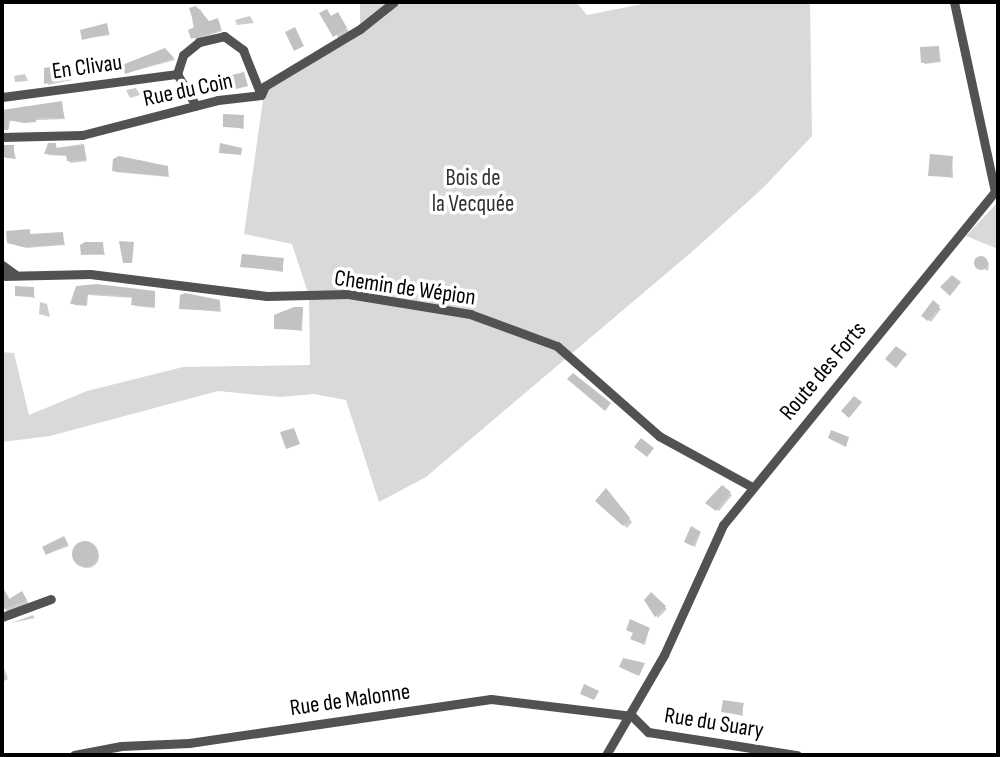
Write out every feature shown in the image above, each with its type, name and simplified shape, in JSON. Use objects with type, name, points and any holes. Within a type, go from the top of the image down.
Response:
[{"type":"street","name":"Rue du Coin","points":[[2,137],[82,135],[196,106],[261,95],[265,86],[360,29],[394,2]]},
{"type":"street","name":"Route des Forts","points":[[606,755],[632,716],[664,655],[707,552],[752,486],[997,192],[954,2]]},
{"type":"street","points":[[196,106],[177,75],[183,55],[199,42],[224,36],[243,50],[261,95]]},
{"type":"street","name":"En Clivau","points":[[2,97],[177,75]]},
{"type":"street","points":[[2,265],[16,275]]},
{"type":"street","name":"Chemin de Wépion","points":[[2,276],[89,274],[267,296],[348,294],[470,314],[557,346],[659,436],[752,486]]},
{"type":"street","points":[[2,617],[51,599]]},
{"type":"street","name":"Rue de Malonne","points":[[74,755],[121,746],[190,743],[491,699],[632,716]]},
{"type":"street","name":"Rue du Suary","points":[[632,716],[648,732],[796,755]]},
{"type":"green space","name":"Bois de la Vecquée","points":[[360,2],[576,2],[587,15],[653,2],[810,2],[812,136],[763,188],[694,250],[426,477],[379,502],[346,400],[314,394],[280,397],[218,391],[50,436],[2,442],[2,352],[14,353],[29,415],[87,391],[183,367],[310,365],[309,296],[292,244],[244,234],[265,86],[360,29]]},
{"type":"green space","points":[[998,202],[998,249],[966,236]]},
{"type":"building","points":[[196,6],[209,21],[218,18],[221,29],[191,39],[188,30],[195,27],[189,8]]},
{"type":"building","points":[[327,9],[331,16],[338,12],[347,28],[333,37],[319,13]]},
{"type":"building","points":[[107,23],[109,33],[82,40],[80,30]]},
{"type":"building","points":[[295,27],[304,46],[294,51],[285,32]]},
{"type":"building","points":[[939,46],[940,61],[921,63],[920,47]]},
{"type":"building","points":[[165,48],[174,58],[125,74],[122,65]]},
{"type":"building","points":[[62,65],[63,70],[69,68],[72,78],[44,84],[44,68]]},
{"type":"building","points":[[244,72],[248,86],[228,91],[224,77]]},
{"type":"building","points":[[62,101],[64,118],[36,117],[36,122],[24,123],[8,120],[8,130],[2,130],[2,110]]},
{"type":"building","points":[[223,114],[244,115],[243,128],[223,127]]},
{"type":"building","points":[[48,143],[56,143],[56,148],[84,144],[86,160],[67,161],[66,155],[44,154]]},
{"type":"building","points":[[220,143],[242,148],[241,155],[219,153]]},
{"type":"building","points":[[2,145],[14,145],[14,158],[2,157]]},
{"type":"building","points":[[930,154],[953,156],[951,177],[928,176]]},
{"type":"building","points":[[119,156],[168,166],[168,176],[112,171],[113,159]]},
{"type":"building","points":[[30,229],[30,234],[63,232],[64,244],[23,247],[7,243],[6,231]]},
{"type":"building","points":[[119,241],[134,242],[132,263],[123,263]]},
{"type":"building","points":[[85,242],[103,242],[104,254],[81,255],[80,245]]},
{"type":"building","points":[[242,254],[284,258],[282,271],[240,267]]},
{"type":"building","points":[[978,256],[984,256],[988,263],[984,270],[978,270],[974,266],[974,260]]},
{"type":"building","points":[[952,275],[961,282],[950,296],[940,287]]},
{"type":"building","points":[[97,284],[155,291],[154,307],[131,305],[132,297],[110,294],[87,294],[86,305],[70,304],[76,286]]},
{"type":"building","points":[[15,286],[34,287],[34,297],[15,296]]},
{"type":"building","points":[[185,293],[220,300],[219,311],[179,309],[180,295]]},
{"type":"building","points":[[933,300],[940,306],[928,321],[921,316]]},
{"type":"building","points":[[294,307],[303,307],[301,330],[274,329],[274,315]]},
{"type":"building","points":[[896,346],[907,354],[896,368],[885,359]]},
{"type":"building","points":[[573,373],[611,403],[605,411],[567,379]]},
{"type":"building","points":[[854,396],[862,402],[849,418],[841,411]]},
{"type":"building","points":[[294,428],[300,444],[286,449],[280,432]]},
{"type":"building","points":[[831,430],[849,437],[846,447],[828,438]]},
{"type":"building","points":[[641,438],[654,448],[647,457],[634,447]]},
{"type":"building","points":[[722,485],[731,492],[716,511],[705,503]]},
{"type":"building","points":[[606,488],[630,518],[623,526],[595,501]]},
{"type":"building","points":[[691,526],[701,532],[692,546],[684,542]]},
{"type":"building","points":[[64,536],[68,544],[46,555],[42,547]]},
{"type":"building","points":[[85,541],[94,545],[98,554],[94,563],[85,567],[76,563],[72,554],[76,545]]},
{"type":"building","points":[[2,586],[9,599],[22,591],[27,600],[3,609]]},
{"type":"building","points":[[651,592],[666,606],[655,617],[644,600]]},
{"type":"building","points":[[630,619],[650,628],[643,644],[630,639],[633,633],[626,630]]},
{"type":"building","points":[[623,658],[645,663],[639,676],[619,667]]},
{"type":"building","points":[[584,684],[599,691],[594,700],[580,694]]},
{"type":"building","points":[[723,700],[744,703],[741,715],[721,712]]}]
